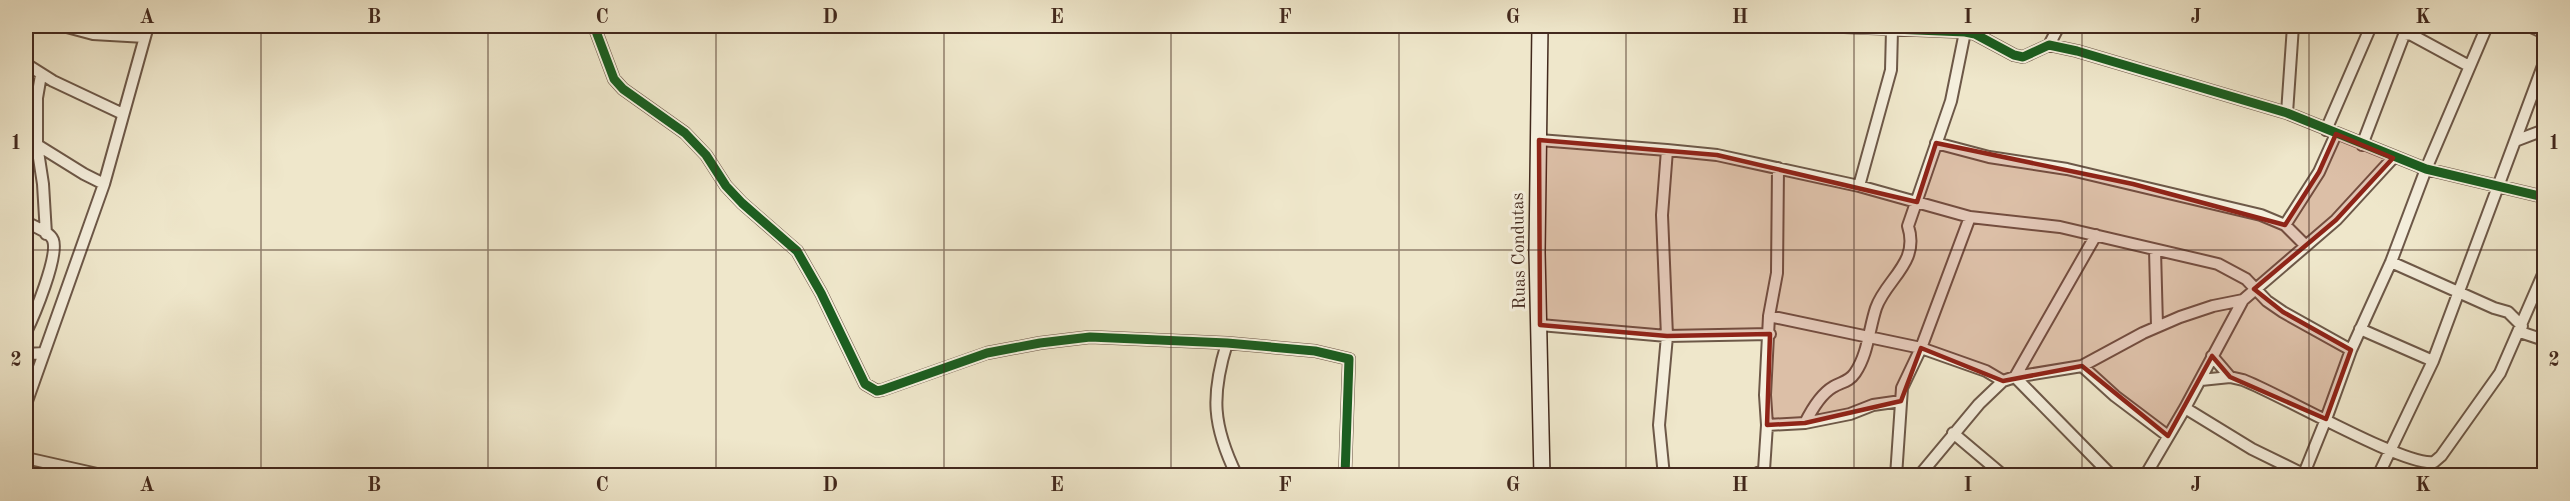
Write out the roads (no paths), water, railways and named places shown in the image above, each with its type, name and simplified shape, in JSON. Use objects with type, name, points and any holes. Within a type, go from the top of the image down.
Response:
[{"type":"street","points":[[26,404],[104,184],[147,31],[93,34],[63,26]]},
{"type":"street","points":[[594,26],[614,80],[623,89],[685,133],[706,155],[726,186],[742,203],[797,251],[821,293],[865,384],[872,390],[882,390],[987,353],[1090,337],[1227,343],[1314,351],[1349,359],[1345,476]]},
{"type":"street","name":"Ruas Condutas","points":[[1540,26],[1537,252],[1542,476]]},
{"type":"street","points":[[1756,26],[1788,26]]},
{"type":"street","points":[[1820,26],[1892,30],[1973,30],[2014,55],[2023,57],[2049,45],[2060,26]]},
{"type":"street","points":[[2287,113],[2293,26]]},
{"type":"street","points":[[2285,225],[2319,172],[2348,74],[2371,26]]},
{"type":"street","points":[[2185,408],[2252,449],[2303,475],[2351,350],[2391,262],[2426,169],[2487,26]]},
{"type":"street","points":[[2529,26],[2544,33]]},
{"type":"street","points":[[1859,186],[1891,70],[1892,30]]},
{"type":"street","points":[[1805,423],[1823,396],[1833,387],[1842,384],[1854,375],[1864,356],[1867,338],[1881,296],[1897,277],[1905,260],[1911,240],[1908,226],[1973,30]]},
{"type":"street","points":[[2362,145],[2404,35],[2410,34],[2469,66]]},
{"type":"street","points":[[2049,45],[2109,58],[2287,113],[2393,158],[2426,169],[2544,197]]},
{"type":"street","points":[[2378,476],[2433,361],[2544,63]]},
{"type":"street","points":[[26,64],[41,75],[123,114]]},
{"type":"street","points":[[41,75],[41,88],[37,98],[37,146],[43,184],[46,234]]},
{"type":"street","points":[[41,88],[53,81]]},
{"type":"street","points":[[2515,141],[2544,130]]},
{"type":"street","points":[[26,138],[104,184]]},
{"type":"street","points":[[1539,140],[1717,155],[1859,186],[1970,217],[2060,227],[2218,264],[2238,274],[2254,290],[2292,318],[2351,350]]},
{"type":"street","points":[[1936,143],[1989,157],[2100,177],[2261,215],[2285,225],[2306,246]]},
{"type":"street","points":[[1664,476],[1659,425],[1667,336],[1662,215],[1667,150]]},
{"type":"street","points":[[2159,476],[2147,472],[2201,380],[2243,300],[2336,220],[2393,158]]},
{"type":"street","points":[[1751,476],[1764,472],[1769,316],[1777,273],[1778,168]]},
{"type":"street","points":[[1810,476],[1896,475],[1901,401],[1907,376],[1921,348],[1970,217]]},
{"type":"street","points":[[26,222],[54,241],[48,275],[26,332]]},
{"type":"street","points":[[2015,376],[2096,235]]},
{"type":"street","points":[[2155,250],[2157,327]]},
{"type":"street","points":[[2391,262],[2459,294],[2504,310],[2521,329],[2544,340]]},
{"type":"street","points":[[2201,380],[2230,376],[2253,384],[2390,450],[2430,463],[2439,459],[2500,373],[2544,272]]},
{"type":"street","points":[[1924,474],[1953,433],[2003,381],[2015,376],[2082,366],[2157,327],[2213,306],[2243,300]]},
{"type":"street","points":[[1769,316],[1921,348],[1980,369],[2003,381]]},
{"type":"street","points":[[1540,325],[1667,336],[1770,334]]},
{"type":"street","points":[[2360,329],[2433,361]]},
{"type":"street","points":[[1227,343],[1218,372],[1215,392],[1218,420],[1237,476]]},
{"type":"street","points":[[26,354],[44,353]]},
{"type":"street","points":[[2212,356],[2230,376]]},
{"type":"street","points":[[2082,366],[2115,396],[2168,436]]},
{"type":"street","points":[[2015,376],[2112,476]]},
{"type":"street","points":[[1767,425],[1805,423],[1850,414],[1873,405],[1901,401]]},
{"type":"street","points":[[1953,433],[2004,476]]},
{"type":"street","points":[[26,458],[71,472],[106,476]]}]
